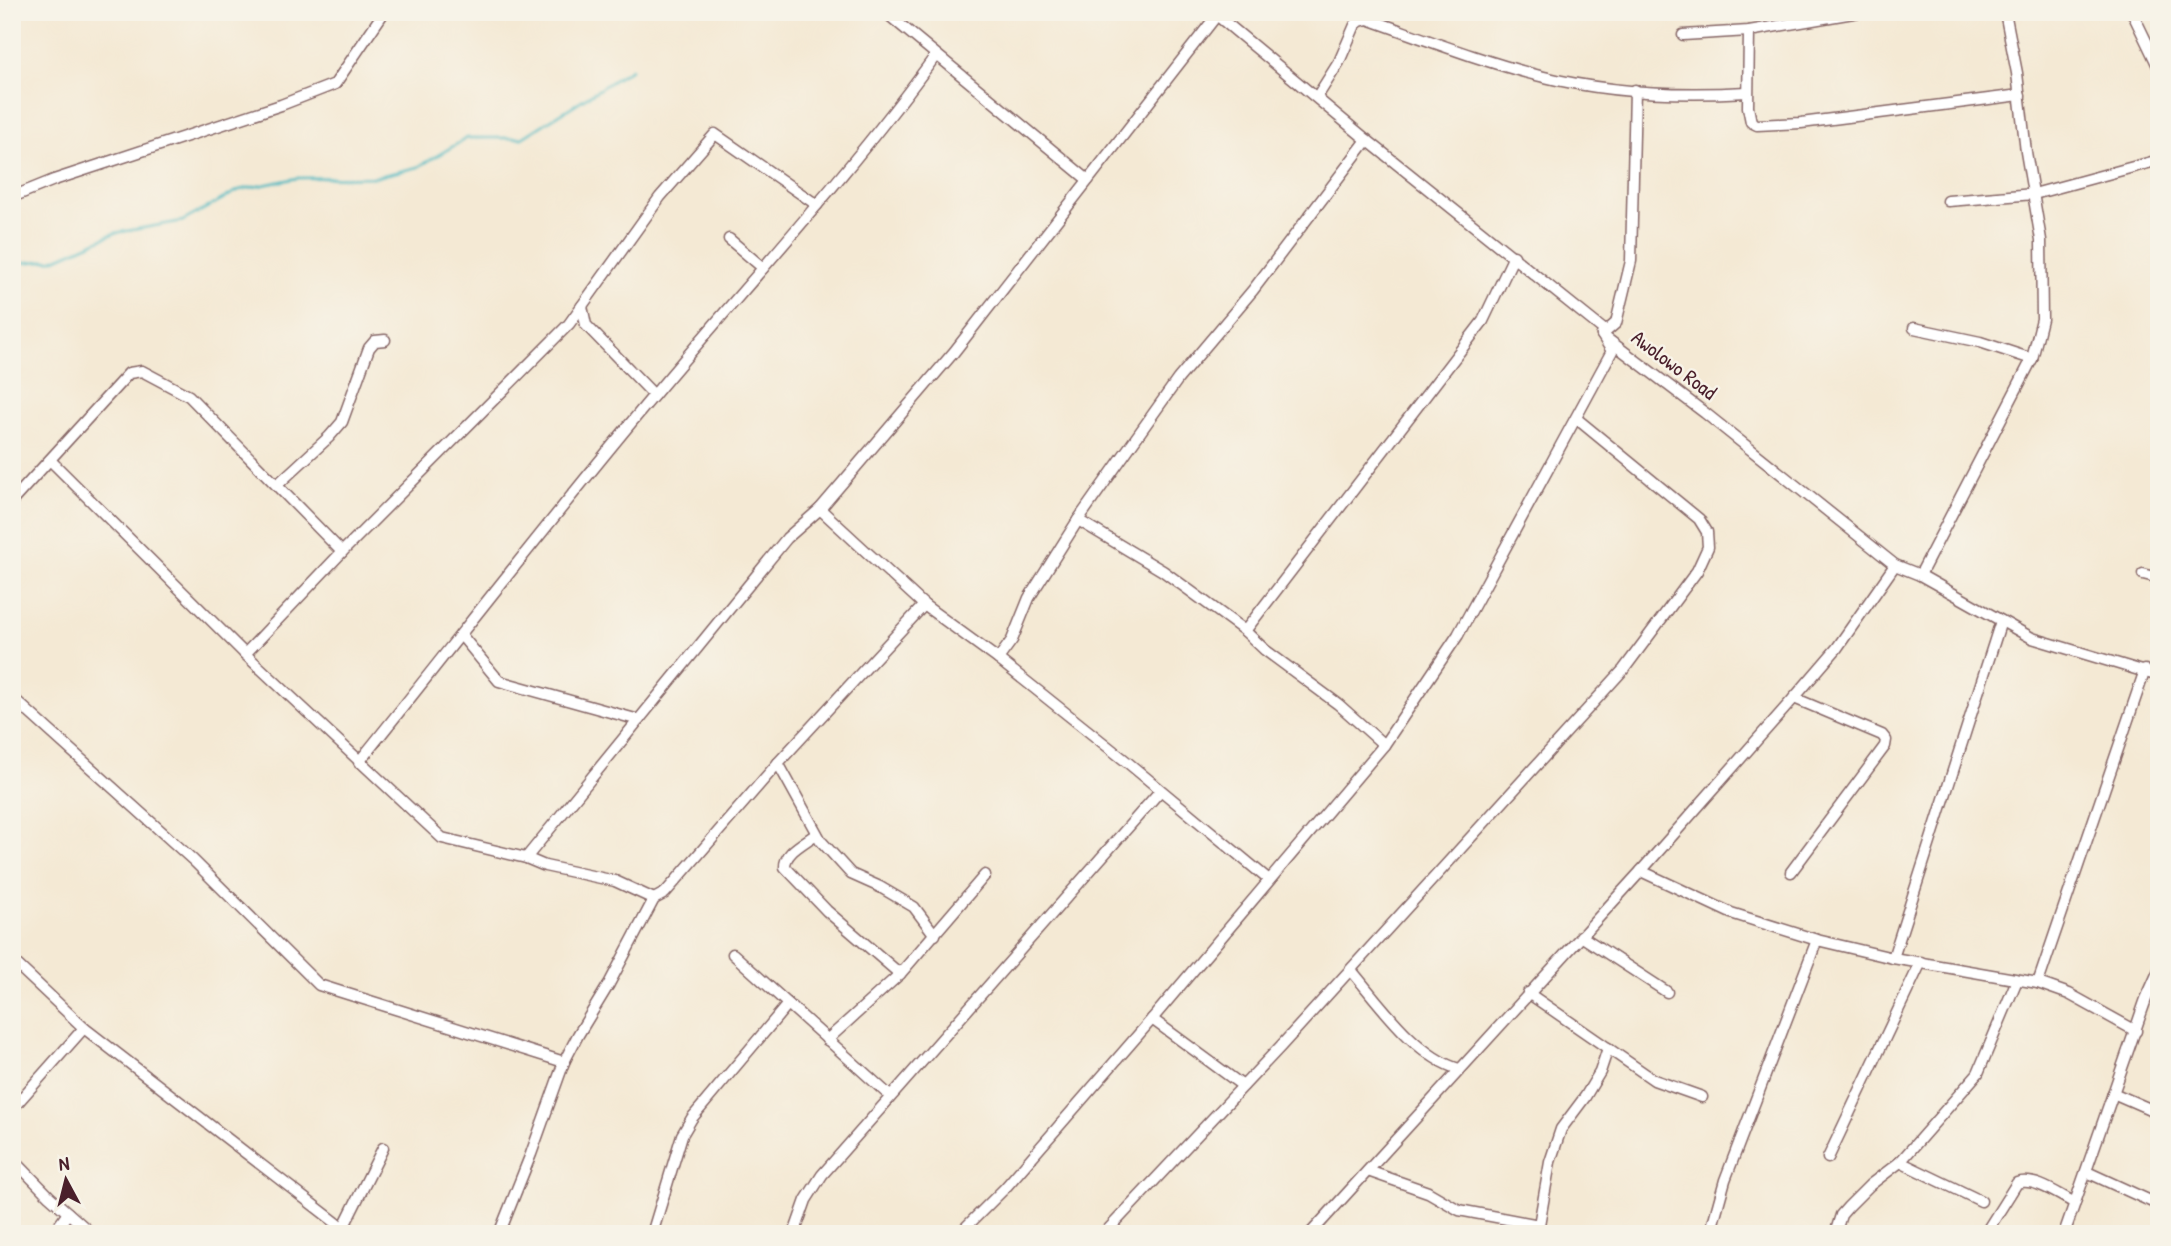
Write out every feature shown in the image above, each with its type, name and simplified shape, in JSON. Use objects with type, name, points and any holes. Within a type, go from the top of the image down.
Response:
[{"type":"street","points":[[12,197],[54,180],[335,85],[384,12]]},
{"type":"street","points":[[885,12],[1088,180]]},
{"type":"street","points":[[1683,35],[1749,32],[1826,15],[1858,12]]},
{"type":"street","points":[[1920,575],[2032,359],[2042,319],[2041,240],[2026,152],[2018,73],[2005,12]]},
{"type":"street","points":[[2132,12],[2159,68]]},
{"type":"street","points":[[526,858],[787,538],[820,509],[954,352],[1215,14]]},
{"type":"street","name":"Awolowo Road","points":[[1215,14],[1605,331],[1602,335],[1705,413],[1895,565],[1920,575],[2001,621],[2050,644],[2159,676]]},
{"type":"street","points":[[1317,97],[1339,62],[1355,25],[1368,19],[1480,59],[1584,85],[1703,94],[1748,92]]},
{"type":"street","points":[[1749,32],[1749,115],[1751,122],[1757,125],[1851,117],[2020,95]]},
{"type":"street","points":[[359,762],[654,396],[817,205],[907,95],[936,55]]},
{"type":"street","points":[[959,1234],[1005,1188],[1152,1019],[1384,745],[1458,635],[1612,351],[1602,335],[1616,323],[1631,261],[1635,90]]},
{"type":"street","points":[[245,654],[342,552],[569,324],[660,197],[715,134],[817,205]]},
{"type":"street","points":[[998,659],[1012,640],[1029,598],[1078,520],[1178,379],[1253,290],[1367,140]]},
{"type":"street","points":[[1948,201],[2034,194],[2159,160]]},
{"type":"street","points":[[729,239],[763,268]]},
{"type":"street","points":[[1245,631],[1483,321],[1514,256]]},
{"type":"street","points":[[582,306],[586,325],[654,396]]},
{"type":"street","points":[[569,324],[586,325]]},
{"type":"street","points":[[1913,328],[1980,342],[2032,359]]},
{"type":"street","points":[[277,485],[342,422],[369,348],[375,341],[385,340]]},
{"type":"street","points":[[12,500],[129,373],[142,371],[189,396],[342,552]]},
{"type":"street","points":[[1104,1234],[1351,970],[1624,669],[1697,571],[1708,547],[1707,532],[1699,519],[1577,419]]},
{"type":"street","points":[[50,460],[245,654],[442,838],[526,858],[545,866],[615,881],[654,900]]},
{"type":"street","points":[[820,509],[924,605],[998,659],[1128,762],[1269,880]]},
{"type":"street","points":[[1078,520],[1163,571],[1245,631],[1265,650],[1338,704],[1384,745]]},
{"type":"street","points":[[1310,1234],[1642,871],[1794,698],[1837,648],[1895,565]]},
{"type":"street","points":[[2143,574],[2159,578]]},
{"type":"street","points":[[499,1234],[564,1062],[654,900],[665,893],[778,763],[924,605]]},
{"type":"street","points":[[1893,958],[2001,621]]},
{"type":"street","points":[[461,635],[499,681],[639,720]]},
{"type":"street","points":[[2038,983],[2145,670]]},
{"type":"street","points":[[12,697],[193,860],[319,985],[564,1062]]},
{"type":"street","points":[[1791,872],[1885,746],[1886,740],[1882,735],[1794,698]]},
{"type":"street","points":[[778,763],[816,835],[851,873],[914,908],[935,935]]},
{"type":"street","points":[[794,1234],[806,1200],[822,1174],[1160,791]]},
{"type":"street","points":[[816,835],[789,855],[784,862],[785,867],[828,911],[900,974]]},
{"type":"street","points":[[1642,871],[1731,913],[1817,940],[1893,958],[2038,983],[2069,994],[2136,1031]]},
{"type":"street","points":[[827,1040],[900,974],[985,875]]},
{"type":"street","points":[[1581,936],[1667,992]]},
{"type":"street","points":[[1710,1234],[1725,1180],[1817,940]]},
{"type":"street","points":[[733,954],[890,1096]]},
{"type":"street","points":[[12,960],[84,1028],[344,1231],[372,1234]]},
{"type":"street","points":[[1828,1158],[1921,962]]},
{"type":"street","points":[[1351,970],[1413,1040],[1446,1066],[1459,1069]]},
{"type":"street","points":[[2064,1234],[2146,999],[2159,970]]},
{"type":"street","points":[[1835,1234],[1841,1215],[1848,1207],[1870,1185],[1900,1162],[1978,1073],[2017,981]]},
{"type":"street","points":[[1528,993],[1654,1080],[1702,1097]]},
{"type":"street","points":[[2146,999],[2159,1005]]},
{"type":"street","points":[[652,1234],[682,1135],[692,1118],[788,1004]]},
{"type":"street","points":[[1152,1019],[1243,1086]]},
{"type":"street","points":[[12,1109],[84,1028]]},
{"type":"street","points":[[1368,1171],[1428,1192],[1460,1210],[1539,1225],[1550,1162],[1561,1129],[1600,1072],[1608,1048]]},
{"type":"street","points":[[1441,1089],[1446,1066]]},
{"type":"street","points":[[2113,1093],[2159,1114]]},
{"type":"street","points":[[344,1231],[383,1148]]},
{"type":"street","points":[[12,1158],[92,1234]]},
{"type":"street","points":[[1900,1162],[1981,1201]]},
{"type":"street","points":[[2087,1172],[2159,1205]]},
{"type":"street","points":[[1985,1234],[2017,1183],[2034,1183],[2076,1203]]},
{"type":"street","points":[[53,1234],[68,1213]]},
{"type":"waterway","points":[[12,261],[19,263],[53,260],[115,233],[183,221],[239,190],[297,178],[375,177],[418,167],[467,138],[522,138],[631,69]]}]
